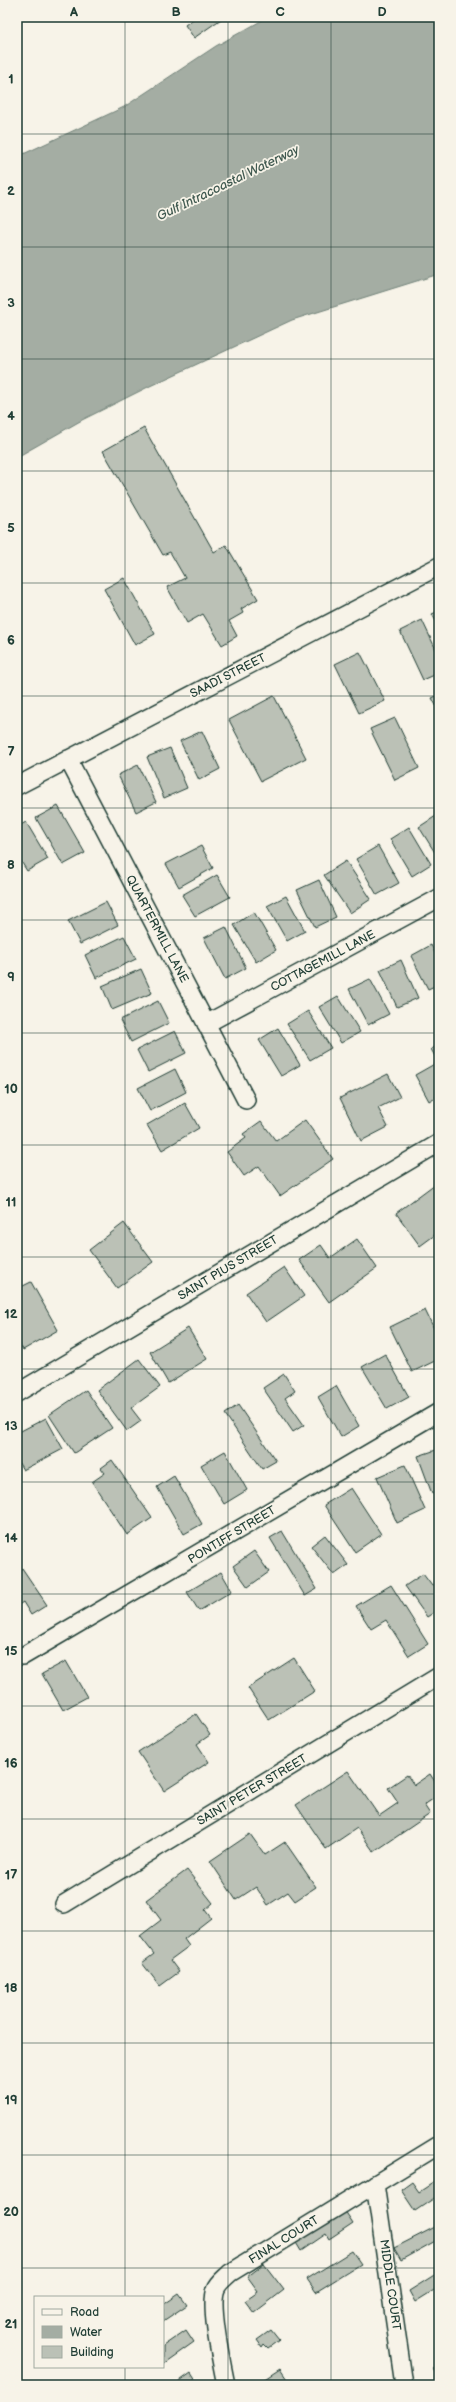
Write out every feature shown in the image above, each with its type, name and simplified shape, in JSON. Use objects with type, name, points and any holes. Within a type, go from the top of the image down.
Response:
[{"type":"street","name":"SAADI STREET","points":[[17,786],[439,566]]},
{"type":"street","name":"QUARTERMILL LANE","points":[[68,759],[246,1100]]},
{"type":"street","name":"COTTAGEMILL LANE","points":[[206,1024],[439,898]]},
{"type":"street","name":"SAINT PIUS STREET","points":[[17,1393],[439,1143]]},
{"type":"street","name":"PONTIFF STREET","points":[[23,1656],[439,1412]]},
{"type":"street","name":"SAINT PETER STREET","points":[[64,1904],[439,1676]]},
{"type":"street","name":"FINAL COURT","points":[[226,2385],[214,2312],[216,2290],[221,2282],[230,2273],[439,2145]]},
{"type":"street","name":"MIDDLE COURT","points":[[375,2184],[404,2385]]},
{"type":"water","name":"Gulf Intracoastal Waterway","points":[[268,17],[439,17],[439,274],[292,320],[150,386],[82,420],[17,457],[17,157],[124,107],[216,46]]},
{"type":"building","points":[[196,17],[224,17],[194,38],[185,25]]},
{"type":"building","points":[[144,428],[214,552],[226,545],[258,599],[241,609],[243,613],[229,621],[237,636],[222,645],[203,614],[187,623],[167,587],[185,578],[170,552],[163,555],[103,451]]},
{"type":"building","points":[[124,578],[155,634],[135,645],[104,589]]},
{"type":"building","points":[[439,611],[439,627],[432,614]]},
{"type":"building","points":[[422,620],[439,656],[439,673],[423,680],[400,631]]},
{"type":"building","points":[[360,652],[385,701],[359,713],[335,664]]},
{"type":"building","points":[[439,695],[439,711],[432,698]]},
{"type":"building","points":[[274,696],[306,758],[261,781],[229,720]]},
{"type":"building","points":[[395,718],[419,768],[395,780],[370,729]]},
{"type":"building","points":[[202,731],[220,769],[199,780],[180,741]]},
{"type":"building","points":[[170,748],[187,788],[164,798],[147,757]]},
{"type":"building","points":[[138,765],[156,802],[136,812],[118,775]]},
{"type":"building","points":[[58,806],[85,853],[63,865],[36,818]]},
{"type":"building","points":[[439,814],[439,859],[419,827]]},
{"type":"building","points":[[26,822],[48,859],[27,871],[17,855],[17,827]]},
{"type":"building","points":[[409,827],[431,864],[412,876],[390,839]]},
{"type":"building","points":[[201,846],[213,868],[179,887],[166,864]]},
{"type":"building","points":[[378,846],[399,883],[377,895],[356,859]]},
{"type":"building","points":[[346,861],[371,899],[350,913],[324,875]]},
{"type":"building","points":[[217,875],[230,897],[195,916],[182,895]]},
{"type":"building","points":[[319,880],[336,917],[315,927],[297,890]]},
{"type":"building","points":[[286,896],[305,931],[287,941],[267,906]]},
{"type":"building","points":[[106,902],[118,925],[80,944],[68,921]]},
{"type":"building","points":[[254,912],[276,950],[256,962],[234,925]]},
{"type":"building","points":[[226,927],[246,968],[225,979],[204,938]]},
{"type":"building","points":[[124,936],[136,959],[96,978],[85,955]]},
{"type":"building","points":[[431,945],[439,961],[439,984],[428,989],[411,956]]},
{"type":"building","points":[[401,960],[418,998],[397,1007],[380,970]]},
{"type":"building","points":[[141,969],[152,993],[112,1010],[102,986]]},
{"type":"building","points":[[370,979],[389,1014],[368,1025],[349,989]]},
{"type":"building","points":[[338,996],[360,1032],[341,1043],[319,1007]]},
{"type":"building","points":[[158,1001],[169,1023],[131,1042],[120,1020]]},
{"type":"building","points":[[308,1011],[331,1048],[310,1060],[287,1024]]},
{"type":"building","points":[[278,1028],[300,1065],[281,1076],[259,1040]]},
{"type":"building","points":[[175,1031],[186,1053],[148,1072],[137,1050]]},
{"type":"building","points":[[439,1045],[439,1095],[429,1101],[415,1075],[438,1062],[431,1049]]},
{"type":"building","points":[[175,1069],[186,1092],[150,1111],[138,1088]]},
{"type":"building","points":[[388,1074],[400,1097],[378,1108],[388,1127],[361,1141],[340,1098]]},
{"type":"building","points":[[185,1103],[199,1128],[162,1150],[147,1125]]},
{"type":"building","points":[[305,1120],[333,1159],[280,1196],[259,1166],[244,1176],[227,1152],[246,1138],[243,1134],[261,1121],[276,1141]]},
{"type":"building","points":[[439,1181],[439,1232],[420,1246],[396,1213]]},
{"type":"building","points":[[124,1223],[153,1262],[117,1288],[89,1250]]},
{"type":"building","points":[[357,1239],[377,1268],[329,1302],[299,1260],[321,1245],[330,1258]]},
{"type":"building","points":[[284,1267],[304,1296],[266,1322],[246,1293]]},
{"type":"building","points":[[31,1282],[58,1330],[23,1350],[17,1339],[17,1289]]},
{"type":"building","points":[[425,1310],[439,1339],[439,1359],[412,1372],[390,1327]]},
{"type":"building","points":[[188,1328],[207,1359],[168,1383],[150,1352]]},
{"type":"building","points":[[385,1354],[409,1397],[387,1409],[362,1367]]},
{"type":"building","points":[[139,1359],[160,1387],[131,1408],[141,1421],[127,1431],[97,1390]]},
{"type":"building","points":[[284,1374],[295,1391],[285,1398],[304,1425],[293,1432],[263,1388]]},
{"type":"building","points":[[336,1386],[359,1426],[341,1437],[318,1397]]},
{"type":"building","points":[[86,1390],[112,1428],[74,1453],[49,1415]]},
{"type":"building","points":[[238,1405],[276,1461],[262,1469],[225,1414]]},
{"type":"building","points":[[46,1418],[63,1449],[23,1470],[17,1460],[17,1433]]},
{"type":"building","points":[[439,1449],[439,1491],[432,1494],[418,1456]]},
{"type":"building","points":[[225,1451],[247,1490],[224,1504],[201,1465]]},
{"type":"building","points":[[112,1460],[152,1518],[127,1535],[92,1482],[105,1473],[101,1468]]},
{"type":"building","points":[[405,1465],[425,1510],[397,1523],[377,1477]]},
{"type":"building","points":[[174,1476],[202,1524],[184,1534],[157,1487]]},
{"type":"building","points":[[351,1488],[381,1534],[355,1552],[324,1505]]},
{"type":"building","points":[[282,1531],[317,1589],[305,1596],[270,1538]]},
{"type":"building","points":[[325,1535],[348,1565],[334,1575],[311,1546]]},
{"type":"building","points":[[254,1551],[269,1572],[248,1587],[233,1566]]},
{"type":"building","points":[[22,1568],[47,1605],[31,1615],[23,1602],[17,1606],[17,1571]]},
{"type":"building","points":[[221,1572],[232,1591],[199,1611],[187,1592]]},
{"type":"building","points":[[423,1574],[432,1586],[439,1581],[439,1609],[427,1617],[405,1586]]},
{"type":"building","points":[[391,1585],[428,1644],[409,1656],[386,1620],[371,1629],[356,1606]]},
{"type":"building","points":[[294,1658],[315,1691],[269,1720],[248,1688]]},
{"type":"building","points":[[66,1661],[87,1697],[63,1710],[42,1674]]},
{"type":"building","points":[[196,1714],[210,1735],[197,1744],[209,1762],[164,1791],[138,1752]]},
{"type":"building","points":[[348,1771],[379,1816],[398,1803],[388,1788],[407,1775],[414,1785],[430,1774],[439,1788],[439,1795],[424,1805],[430,1814],[374,1852],[357,1828],[326,1849],[296,1805]]},
{"type":"building","points":[[250,1834],[265,1855],[285,1842],[316,1887],[295,1901],[288,1892],[268,1905],[256,1887],[236,1900],[210,1861]]},
{"type":"building","points":[[187,1870],[213,1903],[205,1910],[211,1918],[184,1939],[189,1946],[170,1960],[179,1972],[160,1986],[142,1963],[154,1954],[140,1936],[161,1920],[146,1900]]},
{"type":"building","points":[[439,2179],[439,2195],[415,2211],[401,2190],[412,2182],[419,2192]]},
{"type":"building","points":[[343,2208],[353,2223],[329,2239],[326,2234],[301,2251],[295,2241]]},
{"type":"building","points":[[439,2225],[439,2239],[401,2260],[394,2248]]},
{"type":"building","points":[[352,2251],[361,2264],[316,2292],[307,2279]]},
{"type":"building","points":[[264,2264],[284,2290],[254,2313],[245,2301],[258,2292],[247,2277]]},
{"type":"building","points":[[439,2272],[439,2287],[415,2302],[409,2291]]},
{"type":"building","points":[[179,2294],[187,2305],[164,2320],[164,2304]]},
{"type":"building","points":[[186,2330],[194,2342],[164,2363],[164,2345]]},
{"type":"building","points":[[271,2330],[279,2340],[268,2348],[264,2344],[262,2347],[257,2340]]},
{"type":"building","points":[[439,2366],[439,2379],[433,2369]]},
{"type":"building","points":[[280,2369],[289,2382],[285,2385],[262,2385],[260,2382]]},
{"type":"building","points":[[191,2373],[198,2384],[174,2385]]}]
